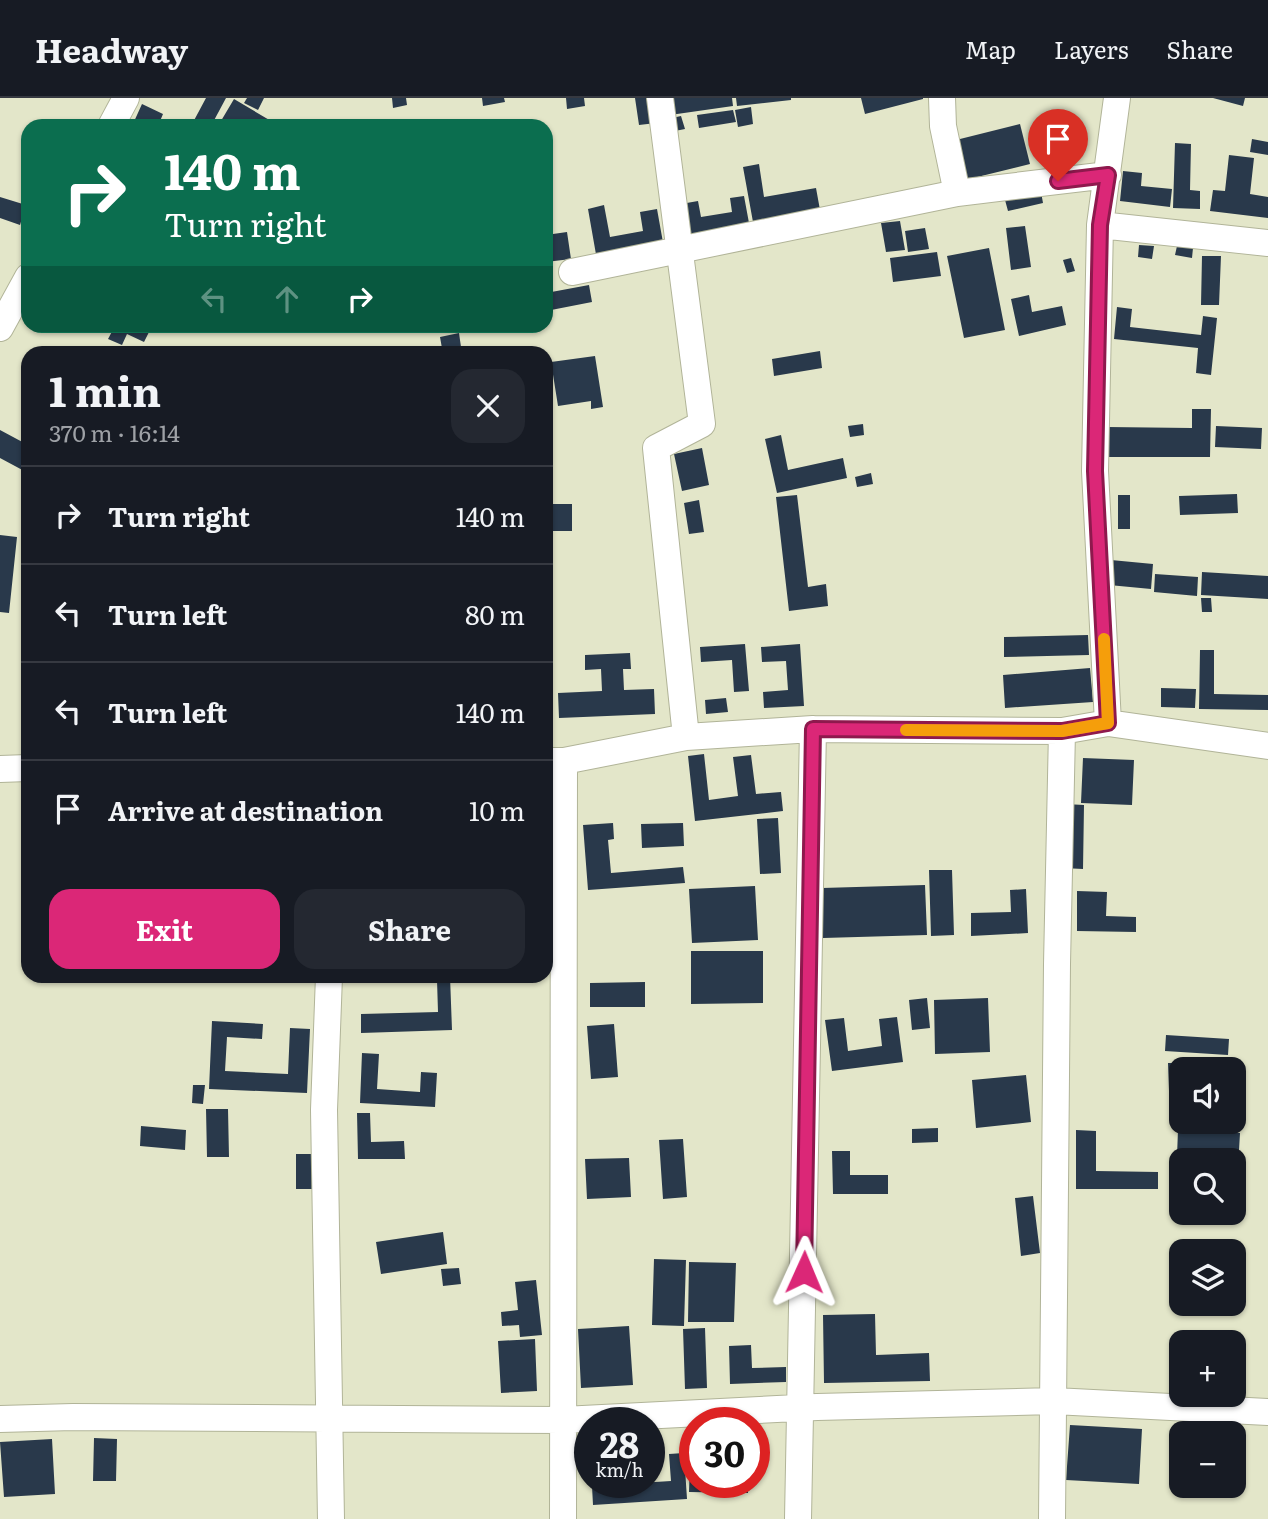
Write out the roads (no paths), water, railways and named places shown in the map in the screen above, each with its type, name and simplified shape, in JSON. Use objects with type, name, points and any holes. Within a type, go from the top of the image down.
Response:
[{"type":"street","points":[[115,119],[126,98]]},
{"type":"street","points":[[660,98],[702,424],[656,448],[687,737]]},
{"type":"street","points":[[942,98],[943,126],[957,193]]},
{"type":"street","points":[[1108,723],[1095,471],[1100,225],[1117,98]]},
{"type":"street","points":[[572,272],[957,193],[1108,175]]},
{"type":"street","points":[[1100,225],[1268,243]]},
{"type":"street","points":[[0,328],[21,290]]},
{"type":"street","points":[[563,1519],[555,761],[687,737],[813,729],[1062,731],[1108,723],[1268,746]]},
{"type":"street","points":[[798,1519],[813,729]]},
{"type":"street","points":[[1052,1519],[1056,964],[1062,731]]},
{"type":"street","points":[[0,769],[21,768]]},
{"type":"street","points":[[329,983],[324,1110],[331,1519]]},
{"type":"street","points":[[0,1419],[73,1416],[563,1420],[801,1408],[1054,1401],[1268,1412]]}]
